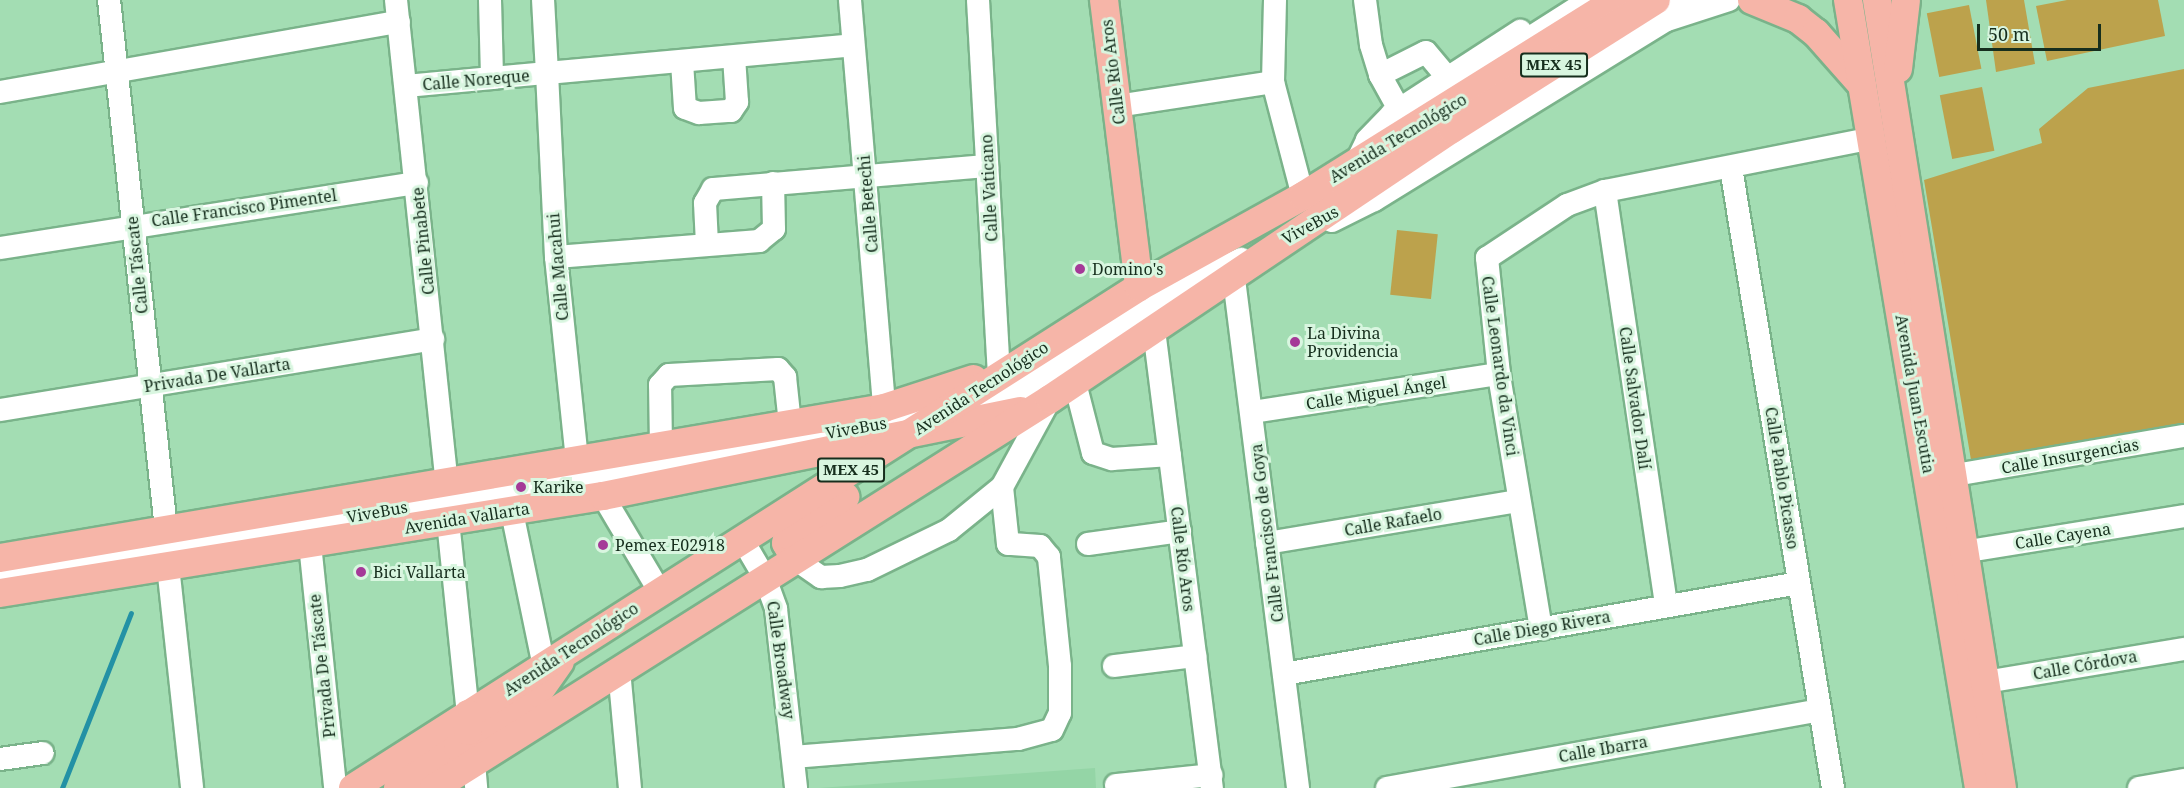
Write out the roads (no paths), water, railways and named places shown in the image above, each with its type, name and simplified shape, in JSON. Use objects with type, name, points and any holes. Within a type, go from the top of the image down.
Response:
[{"type":"main road","name":"Calle Río Aros","points":[[1104,0],[1139,287]]},
{"type":"main road","name":"Avenida Tecnológico","points":[[353,788],[1139,287],[1303,196],[1358,159],[1617,0]]},
{"type":"main road","name":"Avenida Tecnológico","points":[[434,788],[475,775],[619,670],[1044,403],[1234,279],[1307,229],[1452,103],[1656,0]]},
{"type":"main road","points":[[1752,0],[1797,19],[1816,33],[1864,89]]},
{"type":"main road","name":"Avenida Juan Escutia","points":[[1848,0],[1872,138],[1954,553],[1985,682],[2002,788]]},
{"type":"main road","name":"Avenida Juan Escutia","points":[[1877,0],[1955,476],[1954,553],[1979,788]]},
{"type":"main road","points":[[1894,112],[1906,0]]},
{"type":"main road","points":[[0,558],[884,408],[975,379],[999,376]]},
{"type":"main road","name":"Avenida Vallarta","points":[[0,593],[603,496],[897,441],[1044,403]]},
{"type":"main road","points":[[795,559],[786,543],[788,535],[872,478],[897,441]]},
{"type":"main road","points":[[475,775],[479,736],[538,693],[558,670],[553,660]]},
{"type":"main road","points":[[398,788],[458,748],[468,732],[468,714]]},
{"type":"street","name":"Calle Táscate","points":[[109,0],[166,530]]},
{"type":"street","name":"Calle Pinabete","points":[[396,0],[447,482]]},
{"type":"street","points":[[490,0],[492,78]]},
{"type":"street","name":"Calle Noreque","points":[[543,0],[547,73]]},
{"type":"street","name":"Calle Betechi","points":[[850,0],[884,408]]},
{"type":"street","name":"Calle Vaticano","points":[[978,0],[999,376]]},
{"type":"street","points":[[1188,284],[1303,196],[1273,82],[1275,0]]},
{"type":"street","points":[[1365,0],[1371,45],[1380,75],[1399,109]]},
{"type":"street","points":[[1358,159],[1496,59],[1589,0]]},
{"type":"street","name":"ViveBus","points":[[0,576],[940,414],[1011,397],[1188,284],[1307,229],[1685,0]]},
{"type":"street","points":[[1307,229],[1374,200],[1667,20],[1729,0]]},
{"type":"street","points":[[1358,159],[1375,130],[1399,109],[1452,103],[1559,3]]},
{"type":"street","points":[[0,92],[116,74],[399,22]]},
{"type":"street","name":"Calle Noreque","points":[[406,86],[853,45]]},
{"type":"street","points":[[1380,75],[1426,52],[1452,103]]},
{"type":"street","points":[[682,62],[685,108],[699,112],[731,111],[737,102],[734,57]]},
{"type":"street","name":"Calle Macahui","points":[[547,73],[556,257],[577,459]]},
{"type":"street","points":[[1117,106],[1273,82]]},
{"type":"street","name":"Calle Leonardo da Vinci","points":[[1541,629],[1499,374],[1486,258],[1567,205],[1605,191],[1731,168],[1872,138]]},
{"type":"street","points":[[707,244],[705,203],[709,192],[773,183],[987,166]]},
{"type":"street","name":"Calle Pablo Picasso","points":[[1731,168],[1833,788]]},
{"type":"street","name":"Calle Francisco Pimentel","points":[[0,248],[133,225],[417,183]]},
{"type":"street","points":[[556,257],[759,241],[772,234],[773,183]]},
{"type":"street","name":"Calle Salvador Dalí","points":[[1605,191],[1666,605]]},
{"type":"street","name":"Calle Francisco de Goya","points":[[1234,279],[1253,412],[1298,788]]},
{"type":"street","name":"Calle Río Aros","points":[[1154,330],[1212,782]]},
{"type":"street","name":"Privada De Vallarta","points":[[0,410],[433,339]]},
{"type":"street","points":[[661,447],[660,385],[669,375],[778,369],[785,377],[790,424]]},
{"type":"street","name":"Calle Miguel Ángel","points":[[1253,412],[1499,374]]},
{"type":"street","points":[[1075,383],[1093,453],[1112,459],[1170,455]]},
{"type":"street","points":[[795,559],[821,577],[867,570],[949,530],[1002,487],[1044,403]]},
{"type":"street","name":"Calle Insurgencias","points":[[1955,476],[2184,436]]},
{"type":"street","points":[[793,757],[1018,739],[1052,730],[1060,713],[1060,678],[1048,557],[1040,546],[1008,544],[1002,487]]},
{"type":"street","points":[[603,496],[660,592]]},
{"type":"street","name":"Calle Rafaelo","points":[[1267,543],[1519,501]]},
{"type":"street","points":[[512,512],[553,660]]},
{"type":"street","name":"Calle Cayena","points":[[1954,553],[2184,516]]},
{"type":"street","points":[[448,521],[468,714]]},
{"type":"street","points":[[1088,544],[1180,531]]},
{"type":"street","name":"Calle Broadway","points":[[742,539],[765,578],[776,609],[783,649],[796,788]]},
{"type":"street","name":"Privada De Táscate","points":[[310,544],[335,788]]},
{"type":"street","points":[[168,566],[192,788]]},
{"type":"street","name":"Calle Diego Rivera","points":[[1284,674],[1799,583]]},
{"type":"street","name":"Calle Córdova","points":[[1985,682],[2184,648]]},
{"type":"street","points":[[1114,666],[1195,656]]},
{"type":"street","points":[[619,670],[630,788]]},
{"type":"street","name":"Calle Ibarra","points":[[1387,788],[1820,710]]},
{"type":"street","points":[[0,759],[43,753]]},
{"type":"street","points":[[2139,788],[2184,780]]},
{"type":"street","points":[[1116,785],[1212,782]]},
{"type":"waterway","points":[[62,788],[131,613]]},
{"type":"place","name":"Domino's","points":[[1080,269]]},
{"type":"place","name":"La Divina Providencia","points":[[1295,342]]},
{"type":"place","name":"Karike","points":[[521,487]]},
{"type":"place","name":"Pemex E02918","points":[[603,545]]},
{"type":"place","name":"Bici Vallarta","points":[[361,572]]}]
